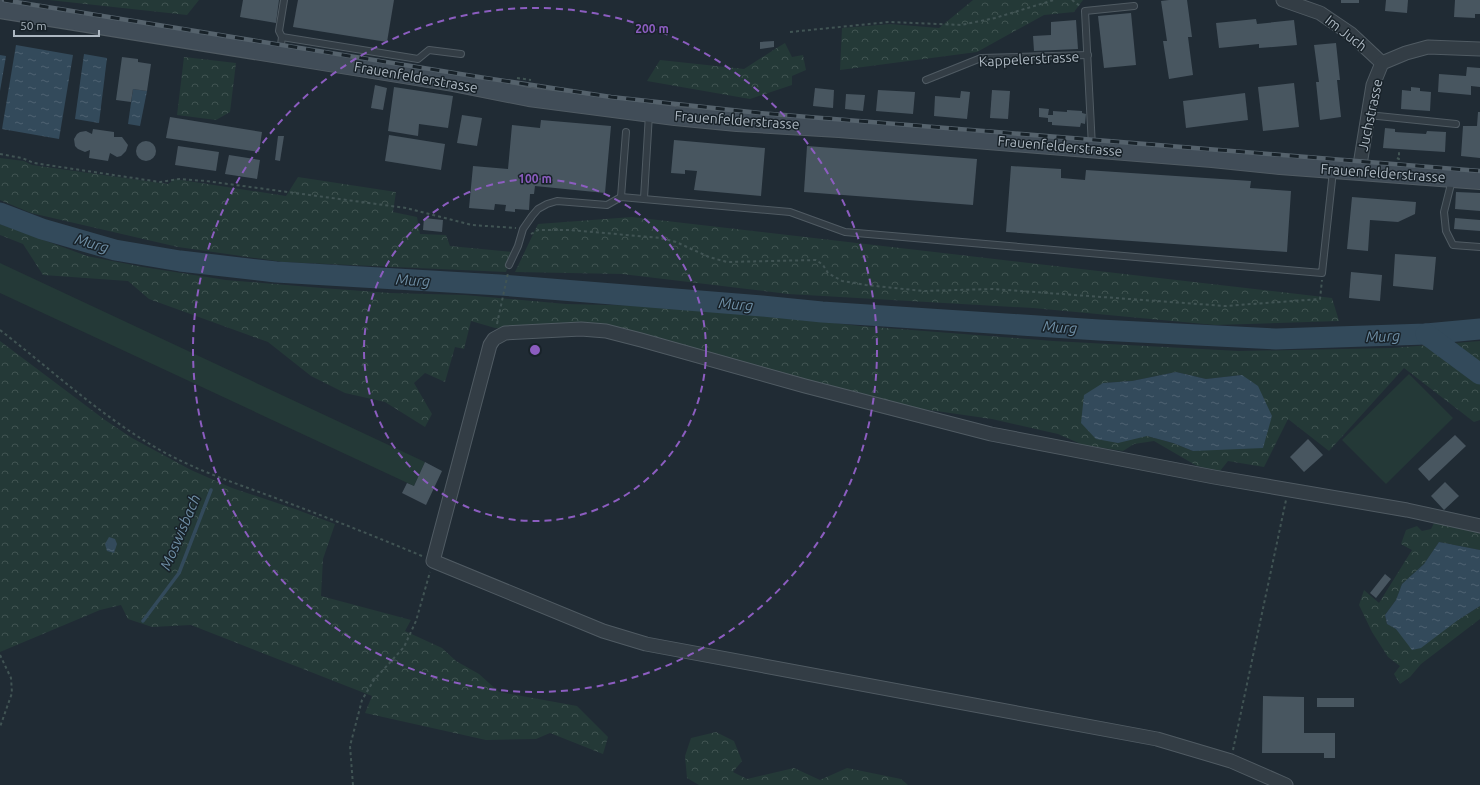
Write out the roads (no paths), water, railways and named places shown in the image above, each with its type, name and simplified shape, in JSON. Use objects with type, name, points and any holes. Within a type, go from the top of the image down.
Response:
[{"type":"main road","name":"Frauenfelderstrasse","points":[[0,9],[281,45],[529,98],[649,113],[737,122],[800,125],[1480,180]]},
{"type":"street","name":"Im Juch","points":[[1283,0],[1320,13],[1351,34],[1382,63]]},
{"type":"street","name":"Juchstrasse","points":[[1359,171],[1373,85],[1382,63],[1406,53],[1428,47],[1480,49]]},
{"type":"street","points":[[1286,785],[1231,761],[1157,739],[646,644],[603,631],[433,561],[483,356],[494,338],[505,333],[581,329],[606,331],[805,386],[991,434],[1407,510],[1480,526]]},
{"type":"lane","points":[[284,0],[279,31],[281,45],[418,59],[429,50],[461,54]]},
{"type":"lane","points":[[1092,149],[1085,12],[1134,6]]},
{"type":"lane","name":"Kappelerstrasse","points":[[926,80],[981,58],[1088,55]]},
{"type":"lane","points":[[644,198],[649,113]]},
{"type":"lane","points":[[1368,115],[1456,124]]},
{"type":"lane","points":[[621,197],[626,132]]},
{"type":"lane","points":[[509,265],[518,246],[523,229],[535,212],[547,204],[557,201],[607,205],[621,197],[790,212],[845,232],[1322,273],[1334,169]]},
{"type":"lane","points":[[1453,178],[1444,212],[1446,231],[1453,245],[1480,247]]},
{"type":"water","points":[[16,45],[73,55],[59,139],[2,129]]},
{"type":"water","points":[[84,54],[107,58],[99,123],[75,119]]},
{"type":"water","points":[[0,55],[6,56],[0,91]]},
{"type":"water","points":[[133,89],[147,91],[140,126],[128,124]]},
{"type":"water","points":[[1176,372],[1206,379],[1242,375],[1258,386],[1272,416],[1263,448],[1193,451],[1173,443],[1147,436],[1118,443],[1096,439],[1081,423],[1084,395],[1103,383],[1132,381]]},
{"type":"water","points":[[109,537],[115,539],[117,544],[114,553],[107,551],[105,544]]},
{"type":"water","points":[[1439,542],[1480,550],[1480,606],[1458,620],[1421,648],[1412,650],[1396,629],[1387,624],[1385,615],[1396,600],[1402,584],[1424,564]]},
{"type":"waterway","name":"Murg","points":[[0,213],[42,229],[115,250],[180,261],[276,272],[500,285],[822,312],[1099,330],[1276,339],[1426,334],[1480,329]]},
{"type":"waterway","points":[[1426,334],[1480,374]]},
{"type":"waterway","name":"Moswisbach","points":[[143,621],[179,573],[211,490]]},
{"type":"railway","points":[[4,0],[611,97],[760,113],[1480,171]]}]
